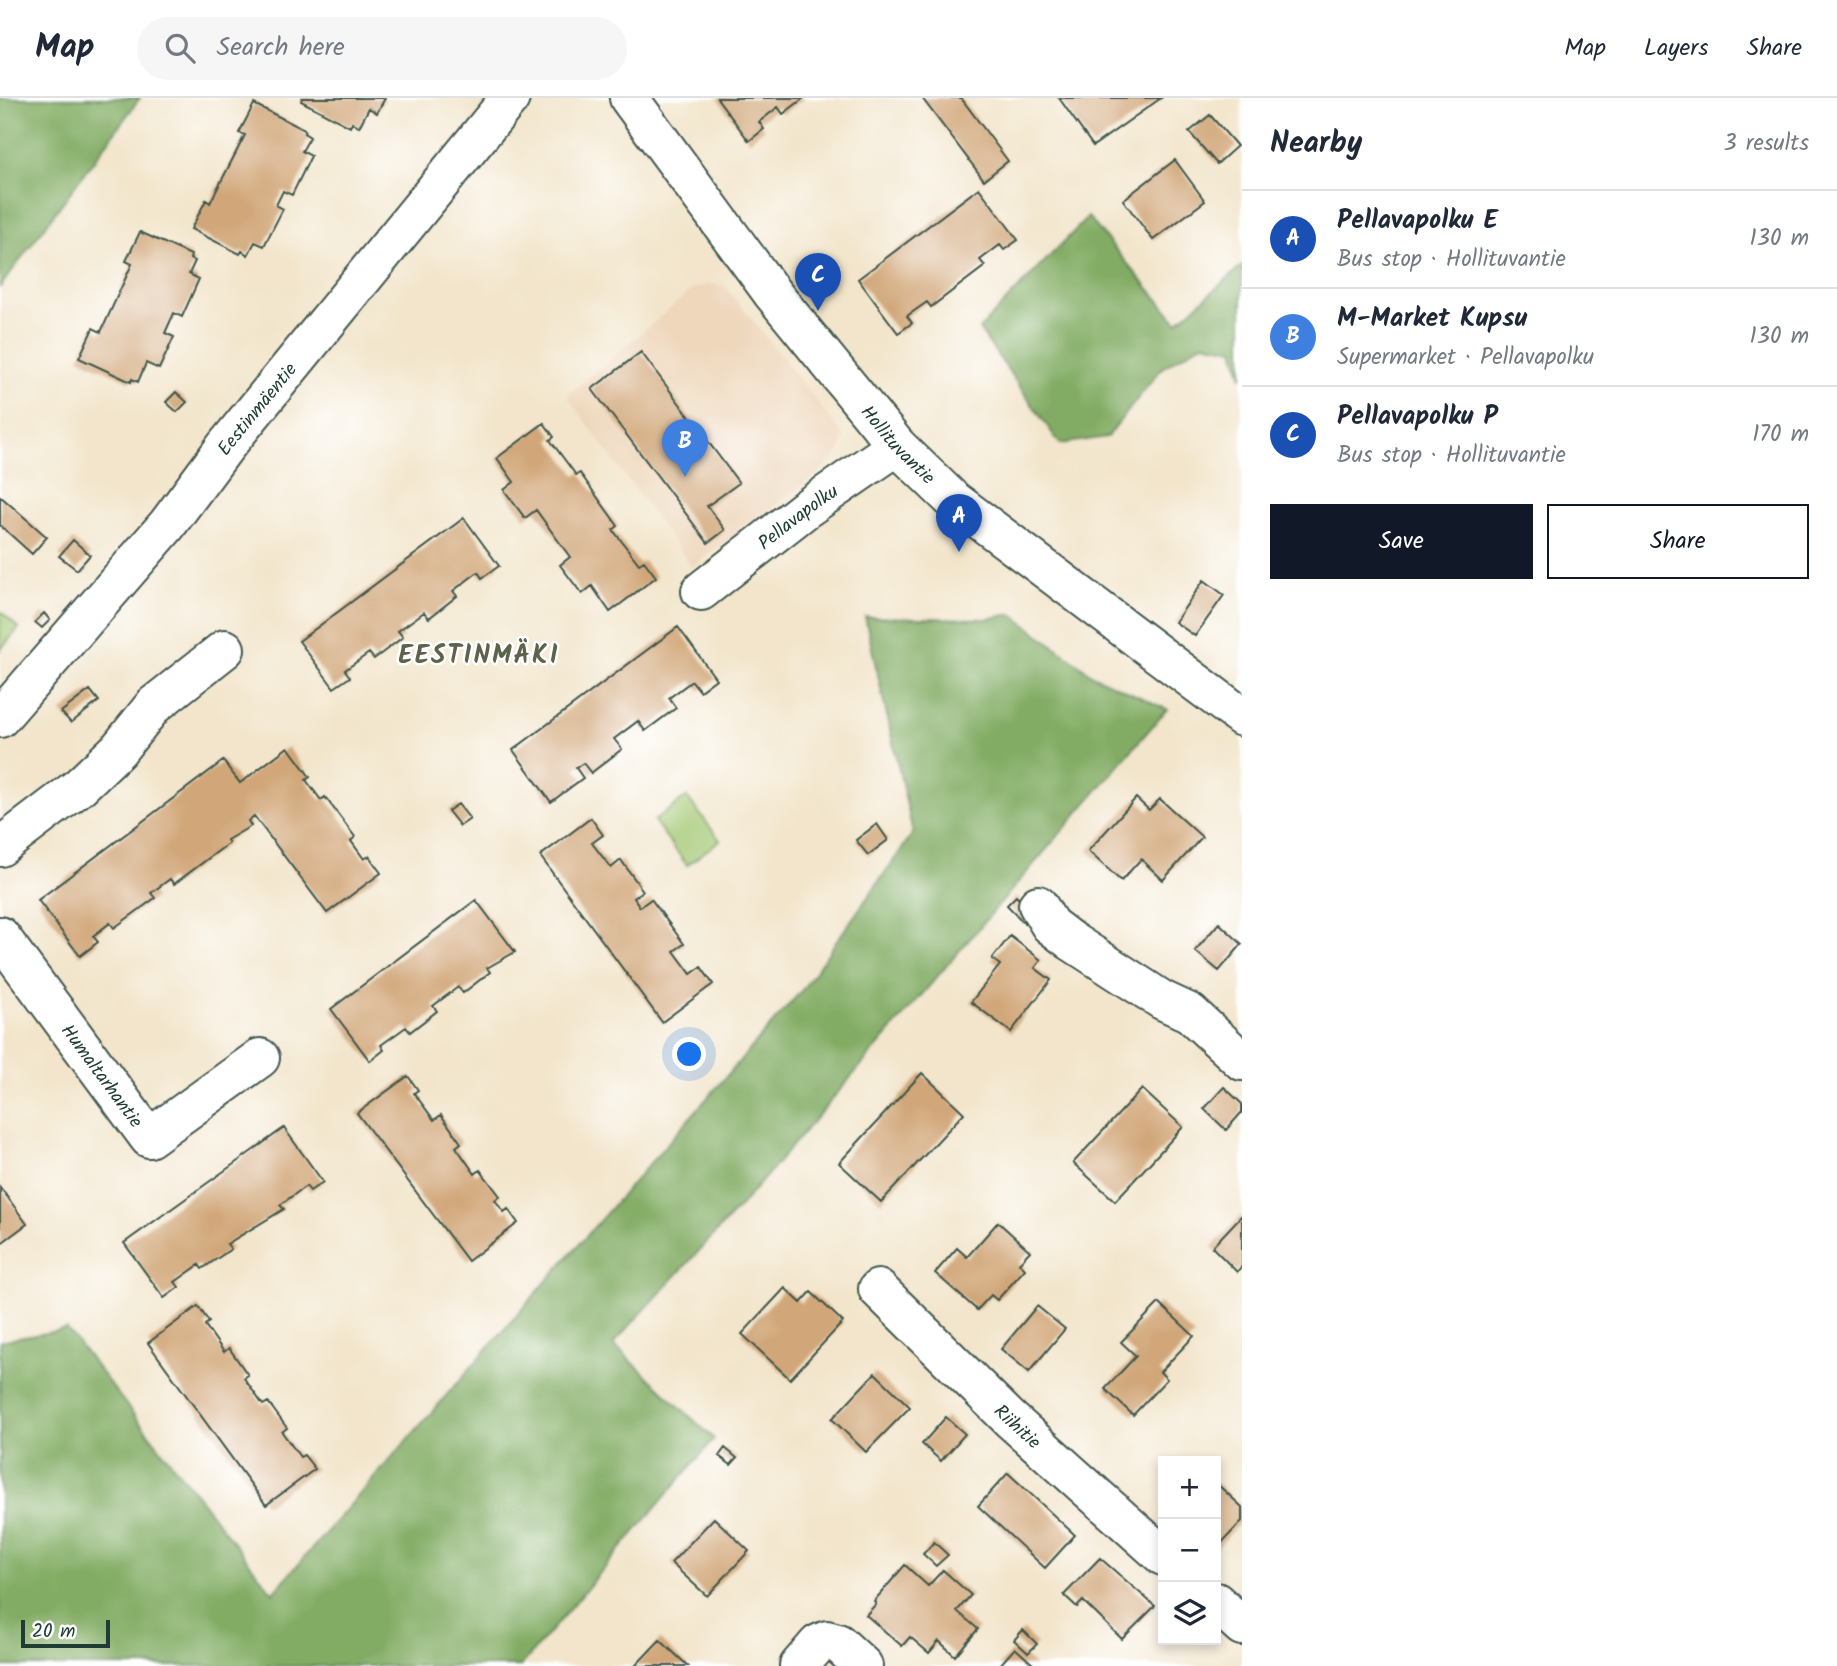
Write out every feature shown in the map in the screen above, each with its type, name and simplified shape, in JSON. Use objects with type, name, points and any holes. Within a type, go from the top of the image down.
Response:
[{"type":"street","name":"Eestinmäentie","points":[[0,718],[167,525],[233,437],[510,98]]},
{"type":"street","name":"Hollituvantie","points":[[629,98],[766,284],[897,446],[951,499],[1242,717]]},
{"type":"street","name":"Pellavapolku","points":[[701,591],[807,508],[897,446]]},
{"type":"street","points":[[0,847],[79,787],[118,750],[154,705],[225,649]]},
{"type":"street","points":[[1038,905],[1050,925],[1162,1000],[1190,1013],[1242,1061]]},
{"type":"street","name":"Humaltarhantie","points":[[0,936],[149,1138],[260,1058]]},
{"type":"street","name":"Riihitie","points":[[878,1289],[1010,1419],[1158,1552]]},
{"type":"street","points":[[1221,1607],[1242,1626]]},
{"type":"street","points":[[799,1666],[818,1644],[827,1640],[838,1643],[863,1666]]},
{"type":"shaded area","points":[[708,284],[725,286],[844,436],[841,449],[826,467],[692,567],[567,396],[693,289]]},
{"type":"green space","points":[[0,98],[140,98],[0,287]]},
{"type":"green space","points":[[1088,217],[1177,322],[1242,266],[1242,378],[1234,349],[1203,343],[1162,368],[1107,437],[1060,444],[979,329]]},
{"type":"green space","points":[[0,611],[19,628],[0,650]]},
{"type":"green space","points":[[1012,614],[1094,676],[1167,709],[743,1203],[613,1344],[714,1439],[521,1666],[0,1666],[0,1341],[67,1329],[273,1593],[802,990],[913,833],[865,617],[986,619]]},
{"type":"green space","points":[[687,797],[720,840],[687,865],[654,821]]},
{"type":"building","points":[[302,98],[385,98],[377,113],[369,108],[359,127],[352,123],[350,127],[301,101]]},
{"type":"building","points":[[717,98],[804,98],[783,114],[778,107],[759,122],[764,129],[749,141]]},
{"type":"building","points":[[922,98],[961,98],[1008,161],[984,180]]},
{"type":"building","points":[[1059,98],[1161,98],[1093,146]]},
{"type":"building","points":[[254,104],[305,130],[304,133],[310,137],[302,151],[311,156],[292,195],[283,191],[276,205],[283,209],[264,246],[255,242],[248,255],[242,251],[240,254],[191,229],[206,200],[210,203],[245,135],[239,133]]},
{"type":"building","points":[[1210,115],[1237,146],[1217,164],[1189,132]]},
{"type":"building","points":[[1175,160],[1205,201],[1153,240],[1123,200]]},
{"type":"building","points":[[979,188],[1018,240],[1004,250],[1000,245],[980,260],[985,266],[931,307],[927,302],[907,316],[912,323],[898,333],[858,279]]},
{"type":"building","points":[[140,232],[191,255],[190,259],[195,261],[189,274],[199,279],[182,317],[174,313],[165,333],[174,337],[159,369],[146,363],[138,382],[132,379],[131,382],[79,358],[93,328],[101,332],[132,264],[126,261]]},
{"type":"building","points":[[641,352],[739,483],[707,506],[725,530],[708,543],[592,389]]},
{"type":"building","points":[[176,392],[187,402],[177,412],[166,402]]},
{"type":"building","points":[[544,423],[554,437],[550,440],[576,475],[580,473],[618,526],[613,530],[639,564],[644,561],[656,577],[610,612],[592,586],[582,594],[560,565],[570,557],[536,510],[525,518],[504,490],[514,482],[497,458]]},
{"type":"building","points":[[0,496],[47,537],[32,554],[0,525]]},
{"type":"building","points":[[464,518],[499,566],[482,578],[478,572],[453,591],[457,596],[429,618],[424,612],[398,631],[403,637],[374,659],[369,653],[345,670],[350,677],[334,688],[299,641]]},
{"type":"building","points":[[73,540],[90,555],[77,570],[59,556]]},
{"type":"building","points":[[1204,580],[1224,595],[1195,636],[1175,622]]},
{"type":"building","points":[[44,613],[50,620],[42,628],[35,622]]},
{"type":"building","points":[[678,627],[716,679],[700,691],[692,681],[669,698],[676,708],[645,731],[638,721],[614,739],[622,749],[591,773],[583,763],[576,768],[583,778],[551,802],[513,750]]},
{"type":"building","points":[[90,690],[99,701],[71,723],[61,712]]},
{"type":"building","points":[[288,747],[310,777],[306,780],[321,800],[325,797],[355,837],[351,841],[364,859],[369,856],[381,873],[327,913],[254,816],[248,821],[251,826],[227,840],[229,843],[174,884],[170,879],[151,893],[155,898],[114,928],[110,923],[93,936],[98,942],[80,956],[38,900],[223,761],[240,783]]},
{"type":"building","points":[[1136,798],[1149,810],[1160,799],[1202,837],[1163,880],[1141,859],[1121,881],[1088,851]]},
{"type":"building","points":[[458,804],[470,819],[460,826],[448,811]]},
{"type":"building","points":[[591,818],[603,835],[592,843],[611,868],[621,860],[643,891],[634,898],[640,907],[651,899],[684,944],[674,951],[691,974],[701,967],[713,984],[662,1022],[540,856]]},
{"type":"building","points":[[877,824],[888,840],[868,855],[856,840]]},
{"type":"building","points":[[1016,896],[1034,915],[1025,924],[1007,905]]},
{"type":"building","points":[[476,900],[515,952],[487,968],[490,972],[463,993],[458,987],[433,1006],[437,1011],[410,1032],[406,1027],[381,1045],[384,1050],[370,1061],[331,1009]]},
{"type":"building","points":[[1219,923],[1242,944],[1219,971],[1195,951]]},
{"type":"building","points":[[1010,936],[1041,960],[1035,968],[1051,980],[1011,1032],[971,1002],[1000,965],[992,959]]},
{"type":"building","points":[[922,1073],[964,1113],[881,1202],[839,1163]]},
{"type":"building","points":[[408,1076],[418,1090],[414,1093],[434,1120],[441,1115],[461,1143],[456,1147],[475,1174],[480,1170],[500,1196],[495,1200],[504,1212],[508,1209],[518,1223],[468,1261],[357,1113]]},
{"type":"building","points":[[1224,1087],[1242,1104],[1242,1112],[1226,1130],[1204,1109]]},
{"type":"building","points":[[1142,1089],[1183,1127],[1115,1201],[1073,1163]]},
{"type":"building","points":[[284,1128],[323,1182],[310,1191],[306,1186],[280,1205],[284,1209],[227,1244],[231,1249],[202,1269],[199,1265],[175,1282],[179,1287],[164,1298],[124,1243]]},
{"type":"building","points":[[0,1187],[27,1224],[0,1244]]},
{"type":"building","points":[[1242,1215],[1242,1266],[1237,1272],[1212,1247]]},
{"type":"building","points":[[998,1222],[1030,1251],[1019,1263],[1025,1269],[997,1300],[991,1295],[977,1310],[935,1273],[957,1248],[967,1257]]},
{"type":"building","points":[[785,1288],[801,1303],[811,1292],[843,1322],[790,1379],[742,1334]]},
{"type":"building","points":[[1159,1303],[1194,1336],[1160,1372],[1167,1379],[1133,1415],[1105,1389],[1136,1356],[1121,1342]]},
{"type":"building","points":[[198,1306],[209,1322],[205,1325],[224,1352],[229,1348],[248,1375],[244,1378],[263,1405],[268,1402],[287,1428],[282,1432],[300,1457],[304,1455],[315,1469],[266,1505],[148,1343]]},
{"type":"building","points":[[1037,1306],[1065,1329],[1029,1372],[1001,1349]]},
{"type":"building","points":[[875,1373],[910,1407],[866,1452],[832,1419]]},
{"type":"building","points":[[946,1417],[965,1434],[941,1461],[922,1444]]},
{"type":"building","points":[[725,1448],[737,1458],[731,1465],[719,1456]]},
{"type":"building","points":[[1008,1473],[1075,1535],[1045,1568],[978,1506]]},
{"type":"building","points":[[1221,1488],[1242,1507],[1242,1521],[1221,1544]]},
{"type":"building","points":[[714,1518],[749,1551],[707,1596],[671,1563]]},
{"type":"building","points":[[934,1542],[948,1555],[936,1566],[923,1554]]},
{"type":"building","points":[[1100,1558],[1155,1606],[1122,1639],[1083,1601],[1077,1607],[1064,1595]]},
{"type":"building","points":[[905,1565],[928,1586],[943,1570],[971,1595],[957,1611],[978,1629],[955,1656],[939,1641],[929,1653],[910,1637],[902,1646],[866,1615],[876,1604],[874,1601]]},
{"type":"building","points":[[1023,1630],[1037,1644],[1028,1653],[1014,1640]]},
{"type":"building","points":[[660,1640],[688,1666],[635,1666]]},
{"type":"building","points":[[1015,1648],[1035,1666],[999,1666]]},
{"type":"place","name":"Pellavapolku P","points":[[818,311]]},
{"type":"place","name":"M-Market Kupsu","points":[[685,477]]},
{"type":"place","name":"Pellavapolku E","points":[[959,552]]},
{"type":"district","name":"EESTINMÄKI","points":[[479,654]]}]
